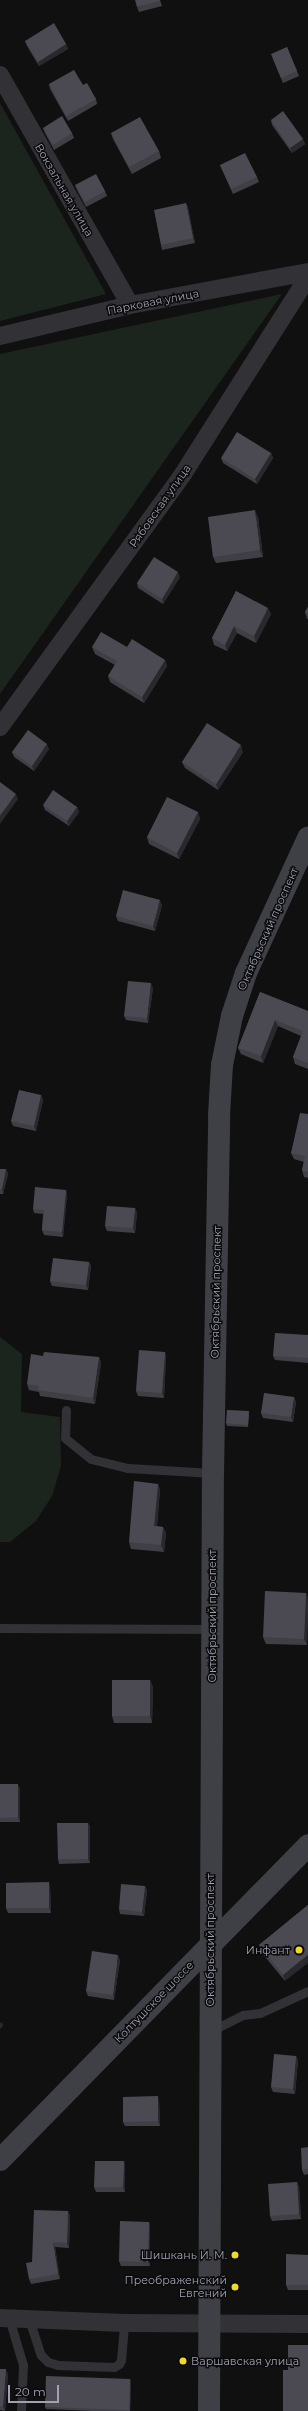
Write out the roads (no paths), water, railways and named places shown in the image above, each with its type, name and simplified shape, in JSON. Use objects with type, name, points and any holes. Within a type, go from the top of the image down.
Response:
[{"type":"street","name":"Вокзальная улица","points":[[0,75],[130,305]]},
{"type":"street","name":"Парковая улица","points":[[0,336],[130,305],[308,272]]},
{"type":"street","name":"Рябовская улица","points":[[0,727],[183,474],[308,277]]},
{"type":"street","name":"Октябрьский проспект","points":[[209,2411],[213,1473],[219,1115],[222,1065],[232,1016],[246,973],[308,838]]},
{"type":"street","name":"Колтушское шоссе","points":[[0,2160],[308,1845]]},
{"type":"street","points":[[5,2318],[124,2323],[308,2324]]},
{"type":"lane","points":[[66,1410],[65,1438],[90,1459],[128,1468],[213,1473]]},
{"type":"lane","points":[[0,1628],[212,1629]]},
{"type":"lane","points":[[210,2032],[243,2015],[260,2013],[308,1991]]},
{"type":"lane","points":[[5,2318],[23,2365],[21,2411]]},
{"type":"lane","points":[[29,2319],[42,2355],[48,2362],[58,2365],[114,2367],[119,2364],[121,2360],[124,2323]]},
{"type":"place","name":"Инфант","points":[[299,1950]]},
{"type":"place","name":"Шишкань И. М.","points":[[235,2255]]},
{"type":"place","name":"Преображенский Евгений","points":[[235,2287]]},
{"type":"place","name":"Варшавская улица","points":[[183,2361]]}]
